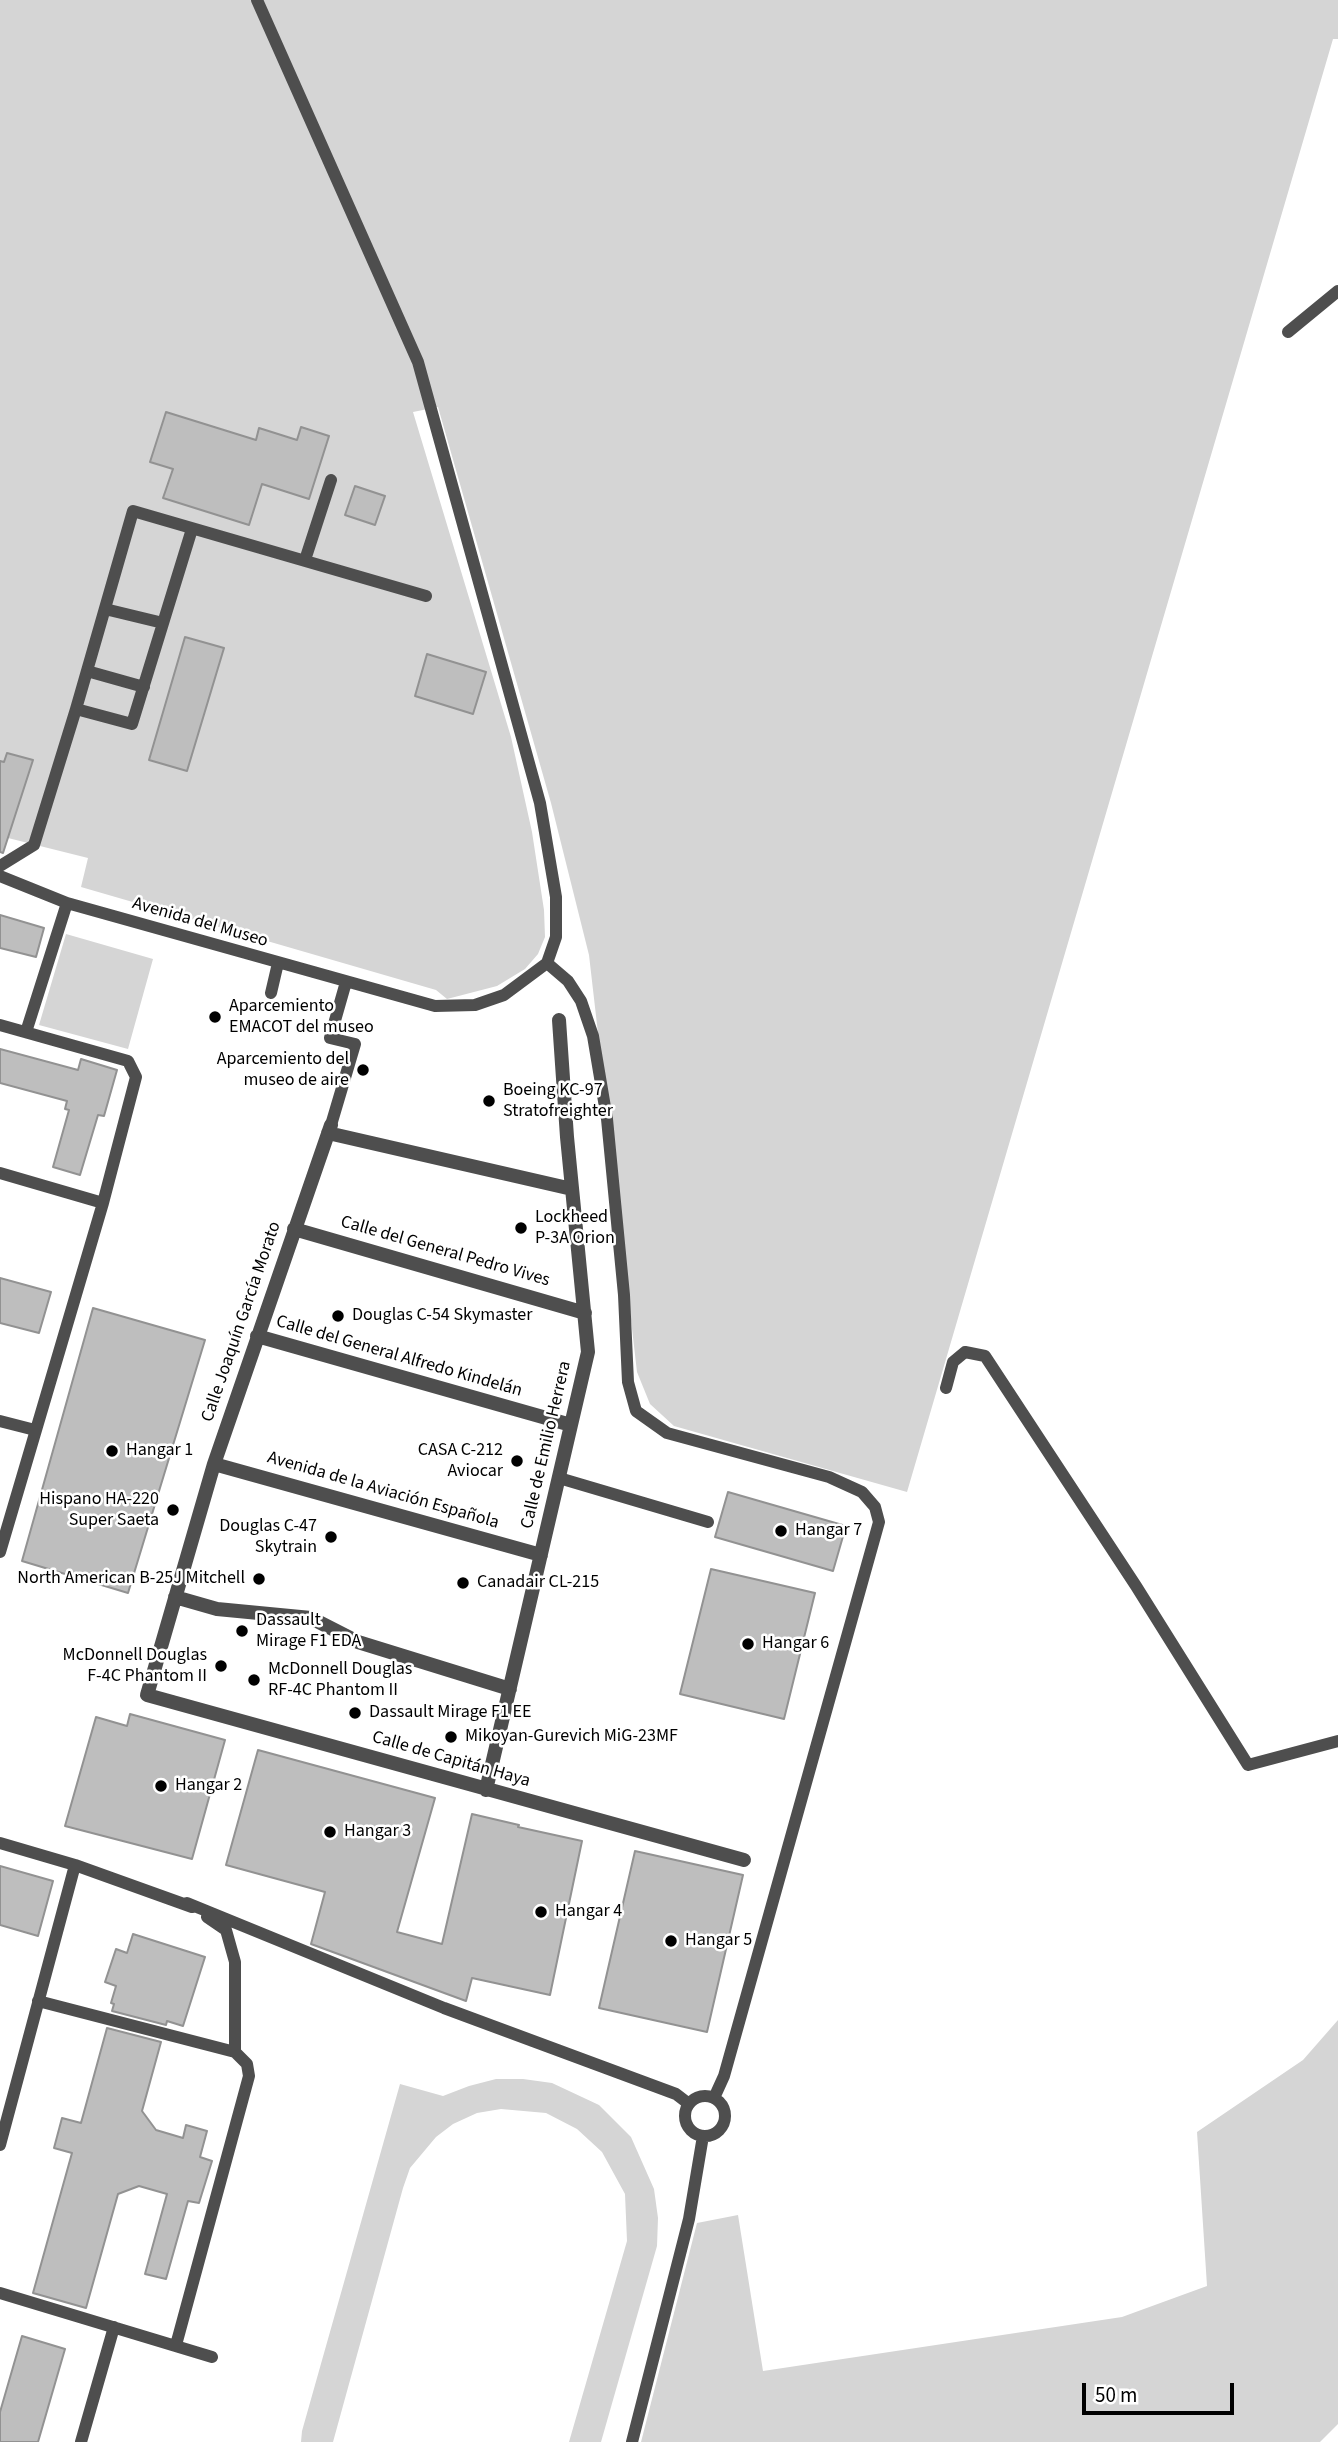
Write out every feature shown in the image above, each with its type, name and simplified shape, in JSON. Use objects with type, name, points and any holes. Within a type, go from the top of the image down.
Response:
[{"type":"street","name":"Calle de Emilio Herrera","points":[[486,1790],[588,1352],[559,1020]]},
{"type":"street","points":[[330,1129],[572,1189]]},
{"type":"street","name":"Calle Joaquín García Morato","points":[[147,1695],[214,1464],[330,1129]]},
{"type":"street","name":"Calle del General Pedro Vives","points":[[294,1228],[585,1313]]},
{"type":"street","name":"Calle del General Alfredo Kindelán","points":[[257,1336],[571,1425]]},
{"type":"street","name":"Avenida de la Aviación Española","points":[[214,1464],[541,1555]]},
{"type":"street","points":[[175,1597],[217,1609],[311,1618],[358,1642],[510,1689]]},
{"type":"street","name":"Calle de Capitán Haya","points":[[147,1695],[744,1860]]},
{"type":"lane","points":[[257,0],[418,362],[540,803],[556,897],[556,937],[547,963],[568,981],[582,1001],[593,1036],[607,1119],[624,1294],[628,1382],[636,1411],[667,1433],[840,1482],[862,1492],[875,1507],[879,1522],[724,2076],[714,2098]]},
{"type":"lane","points":[[1288,332],[1338,291]]},
{"type":"lane","points":[[305,560],[331,480]]},
{"type":"lane","points":[[0,866],[33,845],[76,709],[132,511],[426,596]]},
{"type":"lane","points":[[76,709],[132,723],[191,529]]},
{"type":"lane","points":[[105,609],[163,623]]},
{"type":"lane","points":[[87,671],[144,687]]},
{"type":"lane","name":"Avenida del Museo","points":[[0,876],[67,903],[435,1006],[475,1005],[504,995],[547,963]]},
{"type":"lane","points":[[26,1032],[67,903]]},
{"type":"lane","points":[[271,993],[278,963]]},
{"type":"lane","points":[[330,1129],[355,1044],[330,1038],[346,982]]},
{"type":"lane","points":[[0,1025],[128,1061],[136,1077],[103,1203],[0,1552]]},
{"type":"lane","points":[[0,1173],[103,1203]]},
{"type":"lane","points":[[946,1388],[953,1362],[965,1352],[985,1356],[1248,1765],[1338,1741]]},
{"type":"lane","points":[[0,1421],[35,1430]]},
{"type":"lane","points":[[559,1478],[708,1522]]},
{"type":"lane","points":[[0,1843],[187,1903],[444,2008],[676,2094],[689,2104]]},
{"type":"lane","points":[[0,2145],[75,1865]]},
{"type":"lane","points":[[187,1903],[226,1930],[235,1962],[235,2052]]},
{"type":"lane","points":[[38,2001],[235,2052],[247,2064],[249,2076],[176,2346]]},
{"type":"lane","points":[[700,2097],[714,2098],[723,2106],[725,2119],[720,2130],[715,2134],[703,2136],[696,2134],[687,2124],[686,2111],[689,2104],[700,2097]]},
{"type":"lane","points":[[632,2442],[689,2219],[703,2136]]},
{"type":"lane","points":[[0,2293],[212,2357]]},
{"type":"lane","points":[[81,2442],[114,2327]]},
{"type":"shaded area","points":[[0,0],[1338,0],[1338,39],[1333,39],[907,1492],[674,1426],[650,1404],[637,1372],[589,955],[551,803],[438,407],[413,412],[511,737],[532,832],[544,910],[545,937],[538,954],[525,969],[497,986],[447,999],[436,990],[81,887],[88,858],[0,836]]},
{"type":"shaded area","points":[[66,934],[153,959],[128,1049],[39,1025]]},
{"type":"shaded area","points":[[1338,2020],[1338,2424],[1320,2442],[641,2442],[697,2223],[738,2215],[763,2371],[1122,2317],[1207,2286],[1197,2132],[1303,2060]]},
{"type":"shaded area","points":[[496,2079],[552,2083],[599,2105],[631,2137],[654,2189],[658,2218],[657,2246],[601,2442],[569,2442],[627,2241],[625,2194],[602,2152],[577,2129],[546,2113],[501,2109],[477,2113],[453,2124],[436,2137],[410,2168],[333,2442],[301,2442],[400,2084],[443,2096]]},
{"type":"building","points":[[166,412],[256,440],[259,428],[297,440],[301,427],[329,436],[309,499],[262,484],[249,525],[163,498],[173,469],[150,462]]},
{"type":"building","points":[[355,486],[385,496],[375,525],[345,515]]},
{"type":"building","points":[[185,637],[224,648],[187,771],[149,760]]},
{"type":"building","points":[[427,654],[486,672],[473,714],[415,696]]},
{"type":"building","points":[[7,753],[33,760],[3,853],[0,852],[0,761],[4,762]]},
{"type":"building","points":[[0,915],[44,928],[36,957],[0,948]]},
{"type":"building","points":[[0,1049],[78,1070],[81,1059],[117,1070],[104,1116],[98,1115],[80,1175],[53,1167],[69,1110],[65,1109],[67,1101],[0,1083]]},
{"type":"building","points":[[0,1278],[51,1292],[39,1333],[0,1323]]},
{"type":"building","name":"Hangar 1","points":[[93,1308],[205,1340],[128,1593],[22,1561]]},
{"type":"building","name":"Hangar 7","points":[[728,1492],[846,1526],[833,1571],[715,1537]]},
{"type":"building","name":"Hangar 6","points":[[711,1569],[815,1593],[784,1719],[680,1694]]},
{"type":"building","name":"Hangar 2","points":[[130,1714],[225,1740],[192,1859],[65,1826],[96,1717],[127,1726]]},
{"type":"building","points":[[258,1750],[435,1798],[397,1932],[442,1944],[472,1814],[582,1841],[550,1995],[472,1978],[466,2001],[311,1944],[325,1892],[226,1865]]},
{"type":"building","name":"Hangar 5","points":[[635,1851],[743,1875],[707,2032],[599,2008]]},
{"type":"building","points":[[0,1866],[53,1881],[38,1936],[0,1925]]},
{"type":"building","points":[[133,1934],[205,1957],[183,2026],[167,2021],[166,2025],[112,2011],[114,2004],[111,2003],[116,1986],[105,1982],[116,1949],[127,1953]]},
{"type":"building","points":[[107,2028],[161,2042],[142,2111],[156,2130],[183,2138],[186,2125],[207,2131],[200,2157],[212,2161],[199,2203],[188,2201],[166,2279],[145,2274],[167,2194],[139,2186],[118,2194],[86,2308],[33,2293],[72,2153],[54,2148],[62,2118],[81,2123]]},
{"type":"building","points":[[22,2336],[65,2349],[38,2442],[0,2442],[0,2412]]},
{"type":"place","name":"Aparcemiento EMACOT del museo","points":[[215,1017]]},
{"type":"place","name":"Aparcemiento del museo de aire","points":[[363,1070]]},
{"type":"place","name":"Boeing KC-97 Stratofreighter","points":[[489,1101]]},
{"type":"place","name":"Lockheed P-3A Orion","points":[[521,1228]]},
{"type":"place","name":"Douglas C-54 Skymaster","points":[[338,1316]]},
{"type":"place","name":"Hangar 1","points":[[112,1451]]},
{"type":"place","name":"CASA C-212 Aviocar","points":[[517,1461]]},
{"type":"place","name":"Hispano HA-220 Super Saeta","points":[[173,1510]]},
{"type":"place","name":"Hangar 7","points":[[781,1531]]},
{"type":"place","name":"Douglas C-47 Skytrain","points":[[331,1537]]},
{"type":"place","name":"North American B-25J Mitchell","points":[[259,1579]]},
{"type":"place","name":"Canadair CL-215","points":[[463,1583]]},
{"type":"place","name":"Dassault Mirage F1 EDA","points":[[242,1631]]},
{"type":"place","name":"Hangar 6","points":[[748,1644]]},
{"type":"place","name":"McDonnell Douglas F-4C Phantom II","points":[[221,1666]]},
{"type":"place","name":"McDonnell Douglas RF-4C Phantom II","points":[[254,1680]]},
{"type":"place","name":"Dassault Mirage F1 EE","points":[[355,1713]]},
{"type":"place","name":"Mikoyan-Gurevich MiG-23MF","points":[[451,1737]]},
{"type":"place","name":"Hangar 2","points":[[161,1786]]},
{"type":"place","name":"Hangar 3","points":[[330,1832]]},
{"type":"place","name":"Hangar 4","points":[[541,1912]]},
{"type":"place","name":"Hangar 5","points":[[671,1941]]}]
